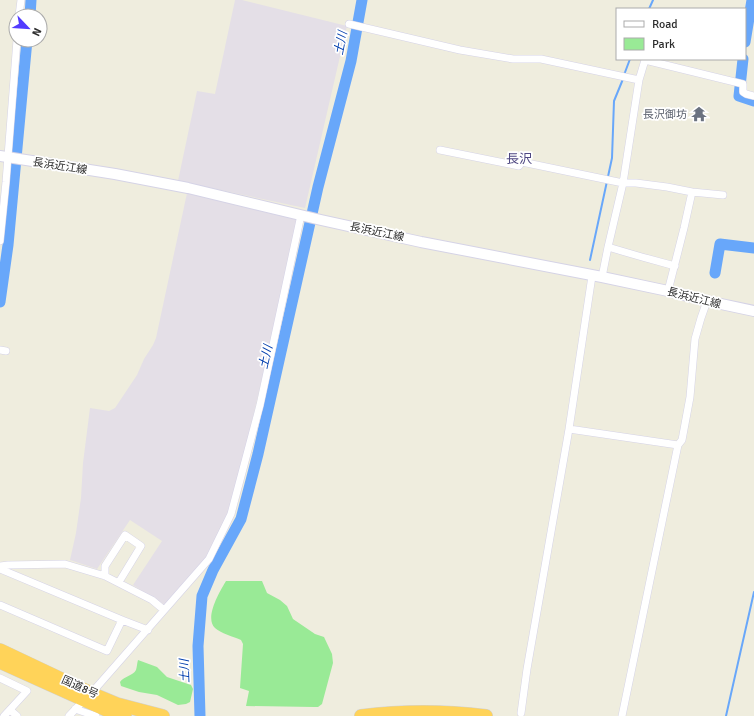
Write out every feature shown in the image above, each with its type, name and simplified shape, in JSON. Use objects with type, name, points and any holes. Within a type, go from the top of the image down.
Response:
[{"type":"highway","name":"国道8号","points":[[0,650],[84,701],[117,704],[163,716]]},
{"type":"highway","name":"国道8号","points":[[0,662],[84,701],[125,716]]},
{"type":"highway","points":[[361,716],[434,712],[486,716]]},
{"type":"main road","name":"長浜近江線","points":[[4,156],[115,174],[188,188],[421,242],[597,276],[754,311]]},
{"type":"street","points":[[349,24],[460,50],[513,59],[541,59],[639,80]]},
{"type":"street","points":[[0,241],[4,156],[16,48]]},
{"type":"street","points":[[521,713],[527,669],[597,276],[608,247],[623,183],[639,80],[645,60],[743,84],[743,92],[754,96]]},
{"type":"street","points":[[440,150],[519,166],[522,162],[623,183],[636,183],[692,192],[723,195]]},
{"type":"street","points":[[668,291],[692,192]]},
{"type":"street","points":[[69,716],[148,630],[209,559],[231,514],[260,405],[302,215]]},
{"type":"street","points":[[608,247],[675,266]]},
{"type":"street","points":[[622,716],[678,445],[682,440],[690,397],[695,339],[707,301]]},
{"type":"street","points":[[569,429],[678,445]]},
{"type":"street","points":[[104,576],[105,566],[125,535],[141,546],[119,582]]},
{"type":"street","points":[[0,568],[8,565],[65,564],[119,582],[152,600],[164,610]]},
{"type":"street","points":[[0,568],[148,630]]},
{"type":"street","points":[[0,605],[107,652],[122,620]]},
{"type":"street","points":[[0,678],[27,691],[4,716]]},
{"type":"street","points":[[84,701],[96,716]]},
{"type":"street","points":[[10,710],[17,716]]},
{"type":"shaded area","points":[[235,0],[242,0],[347,26],[305,208],[178,181],[197,91],[215,94]]},
{"type":"shaded area","points":[[187,193],[298,216],[278,310],[229,511],[207,556],[165,605],[133,585],[162,541],[130,520],[97,569],[70,560],[81,498],[83,463],[90,408],[109,411],[115,408],[137,375],[144,359],[153,345],[156,338]]},
{"type":"green space","points":[[226,581],[262,581],[267,593],[280,600],[287,606],[293,619],[315,634],[324,637],[332,654],[333,663],[322,704],[318,707],[246,706],[249,691],[240,688],[243,644],[241,640],[217,630],[212,624],[211,618],[214,604]]},
{"type":"green space","points":[[138,660],[157,667],[167,677],[191,685],[193,689],[190,702],[178,705],[157,695],[139,692],[121,686],[120,682],[124,678],[135,672]]},
{"type":"waterway","points":[[30,8],[31,0]]},
{"type":"waterway","name":"土川","points":[[200,716],[198,646],[202,596],[213,570],[241,519],[258,454],[318,187],[351,61],[362,0]]},
{"type":"waterway","points":[[649,8],[653,0]]},
{"type":"waterway","points":[[746,36],[752,0]]},
{"type":"waterway","points":[[0,302],[8,245],[26,48]]},
{"type":"waterway","points":[[624,75],[630,60]]},
{"type":"waterway","points":[[743,60],[739,96],[754,101]]},
{"type":"waterway","points":[[590,260],[612,158],[614,101],[623,79]]},
{"type":"waterway","points":[[715,273],[720,244],[754,248]]},
{"type":"waterway","points":[[726,716],[754,592]]},
{"type":"place","name":"長沢御坊","points":[[699,114]]},
{"type":"district","name":"長沢","points":[[519,159]]}]
